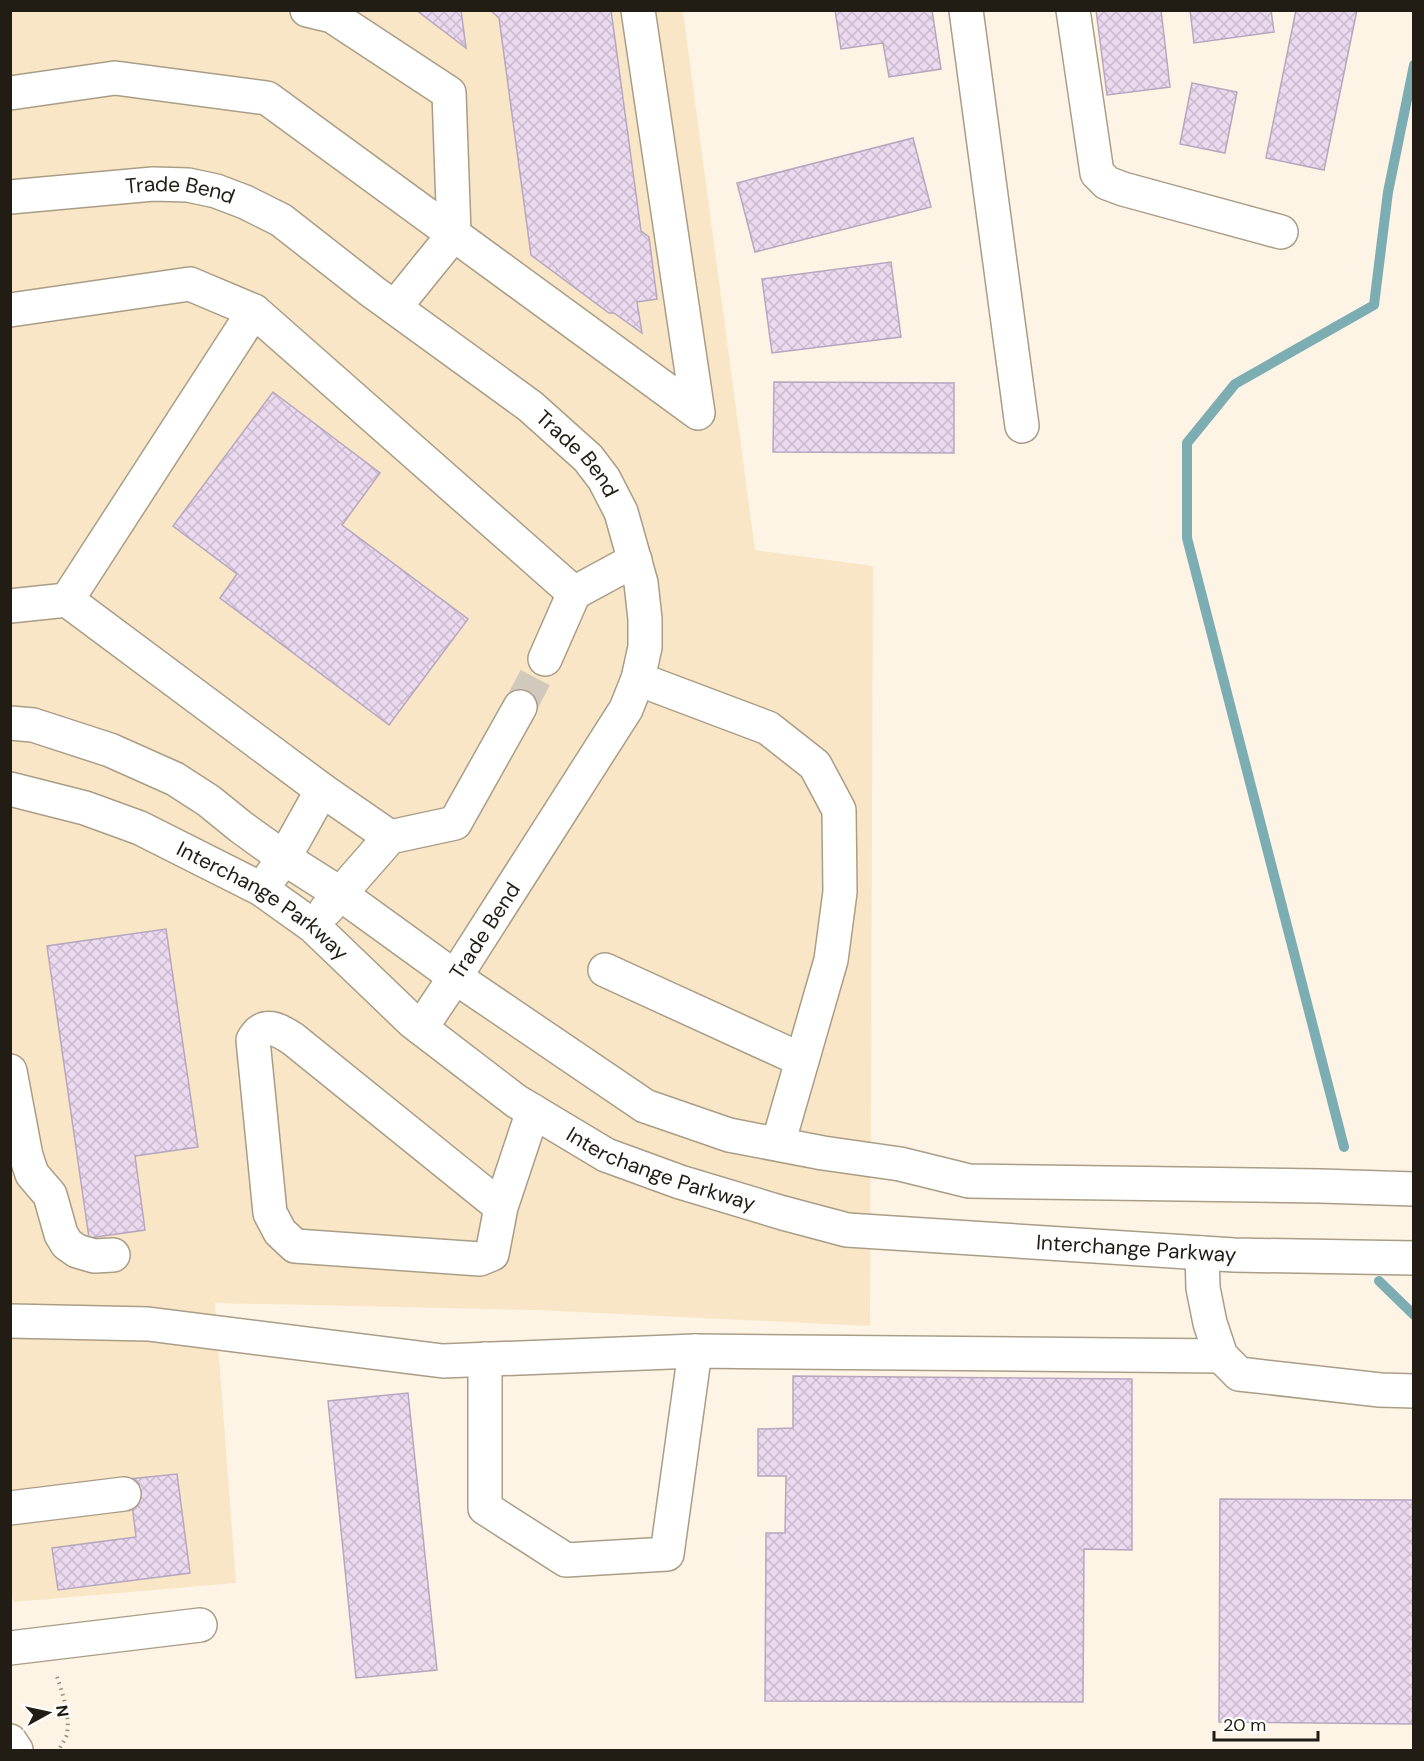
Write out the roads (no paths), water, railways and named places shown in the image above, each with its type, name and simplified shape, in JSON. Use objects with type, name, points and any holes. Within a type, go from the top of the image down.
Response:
[{"type":"street","points":[[307,10],[333,16],[449,93],[454,234],[395,307]]},
{"type":"street","points":[[10,93],[115,78],[267,98],[698,413],[638,10]]},
{"type":"street","points":[[966,10],[1022,426]]},
{"type":"street","points":[[1073,10],[1097,173],[1107,183],[1123,189],[1281,232]]},
{"type":"street","name":"Trade Bend","points":[[10,197],[153,184],[188,185],[216,191],[282,220],[395,307],[530,406],[588,458],[604,479],[621,512],[641,583],[645,619],[645,647],[638,679],[626,709],[421,1028]]},
{"type":"street","points":[[10,310],[190,284],[254,311],[574,593]]},
{"type":"street","points":[[67,600],[254,311]]},
{"type":"street","points":[[545,659],[574,593],[635,560]]},
{"type":"street","points":[[10,606],[67,600],[322,790],[390,837]]},
{"type":"street","points":[[638,679],[768,728],[814,765],[839,810],[840,892],[831,960],[778,1144]]},
{"type":"street","points":[[313,926],[339,893],[390,837],[455,823],[520,707]]},
{"type":"street","points":[[10,723],[33,725],[110,750],[175,779],[455,977],[645,1106],[729,1135],[900,1164],[969,1181],[1413,1189]]},
{"type":"street","name":"Interchange Parkway","points":[[10,789],[85,808],[141,828],[261,890],[313,926],[421,1028],[516,1101],[606,1155],[680,1182],[847,1230],[1202,1253],[1413,1258]]},
{"type":"street","points":[[261,890],[284,858],[322,790]]},
{"type":"street","points":[[605,970],[802,1060]]},
{"type":"street","points":[[501,1207],[293,1039],[280,1031],[267,1028],[258,1032],[253,1040],[270,1213],[280,1232],[295,1246],[480,1259],[492,1254],[501,1207],[533,1111]]},
{"type":"street","points":[[10,1071],[26,1156],[32,1174],[50,1195],[61,1234],[67,1244],[77,1251],[94,1256],[113,1255]]},
{"type":"street","points":[[1202,1253],[1203,1288],[1210,1323],[1221,1356],[1239,1374],[1380,1390],[1413,1391]]},
{"type":"street","points":[[10,1322],[148,1324],[442,1361],[695,1351],[1221,1356]]},
{"type":"street","points":[[485,1359],[485,1508],[566,1560],[667,1554],[695,1351]]},
{"type":"street","points":[[10,1508],[124,1494]]},
{"type":"street","points":[[10,1648],[200,1625]]},
{"type":"street","points":[[10,1741],[16,1750]]},
{"type":"waterway","points":[[1344,1147],[1187,538],[1187,443],[1235,384],[1374,305],[1388,192],[1414,65]]},
{"type":"waterway","points":[[1379,1281],[1414,1315]]},
{"type":"tunnel","points":[[520,707],[545,659]]}]
